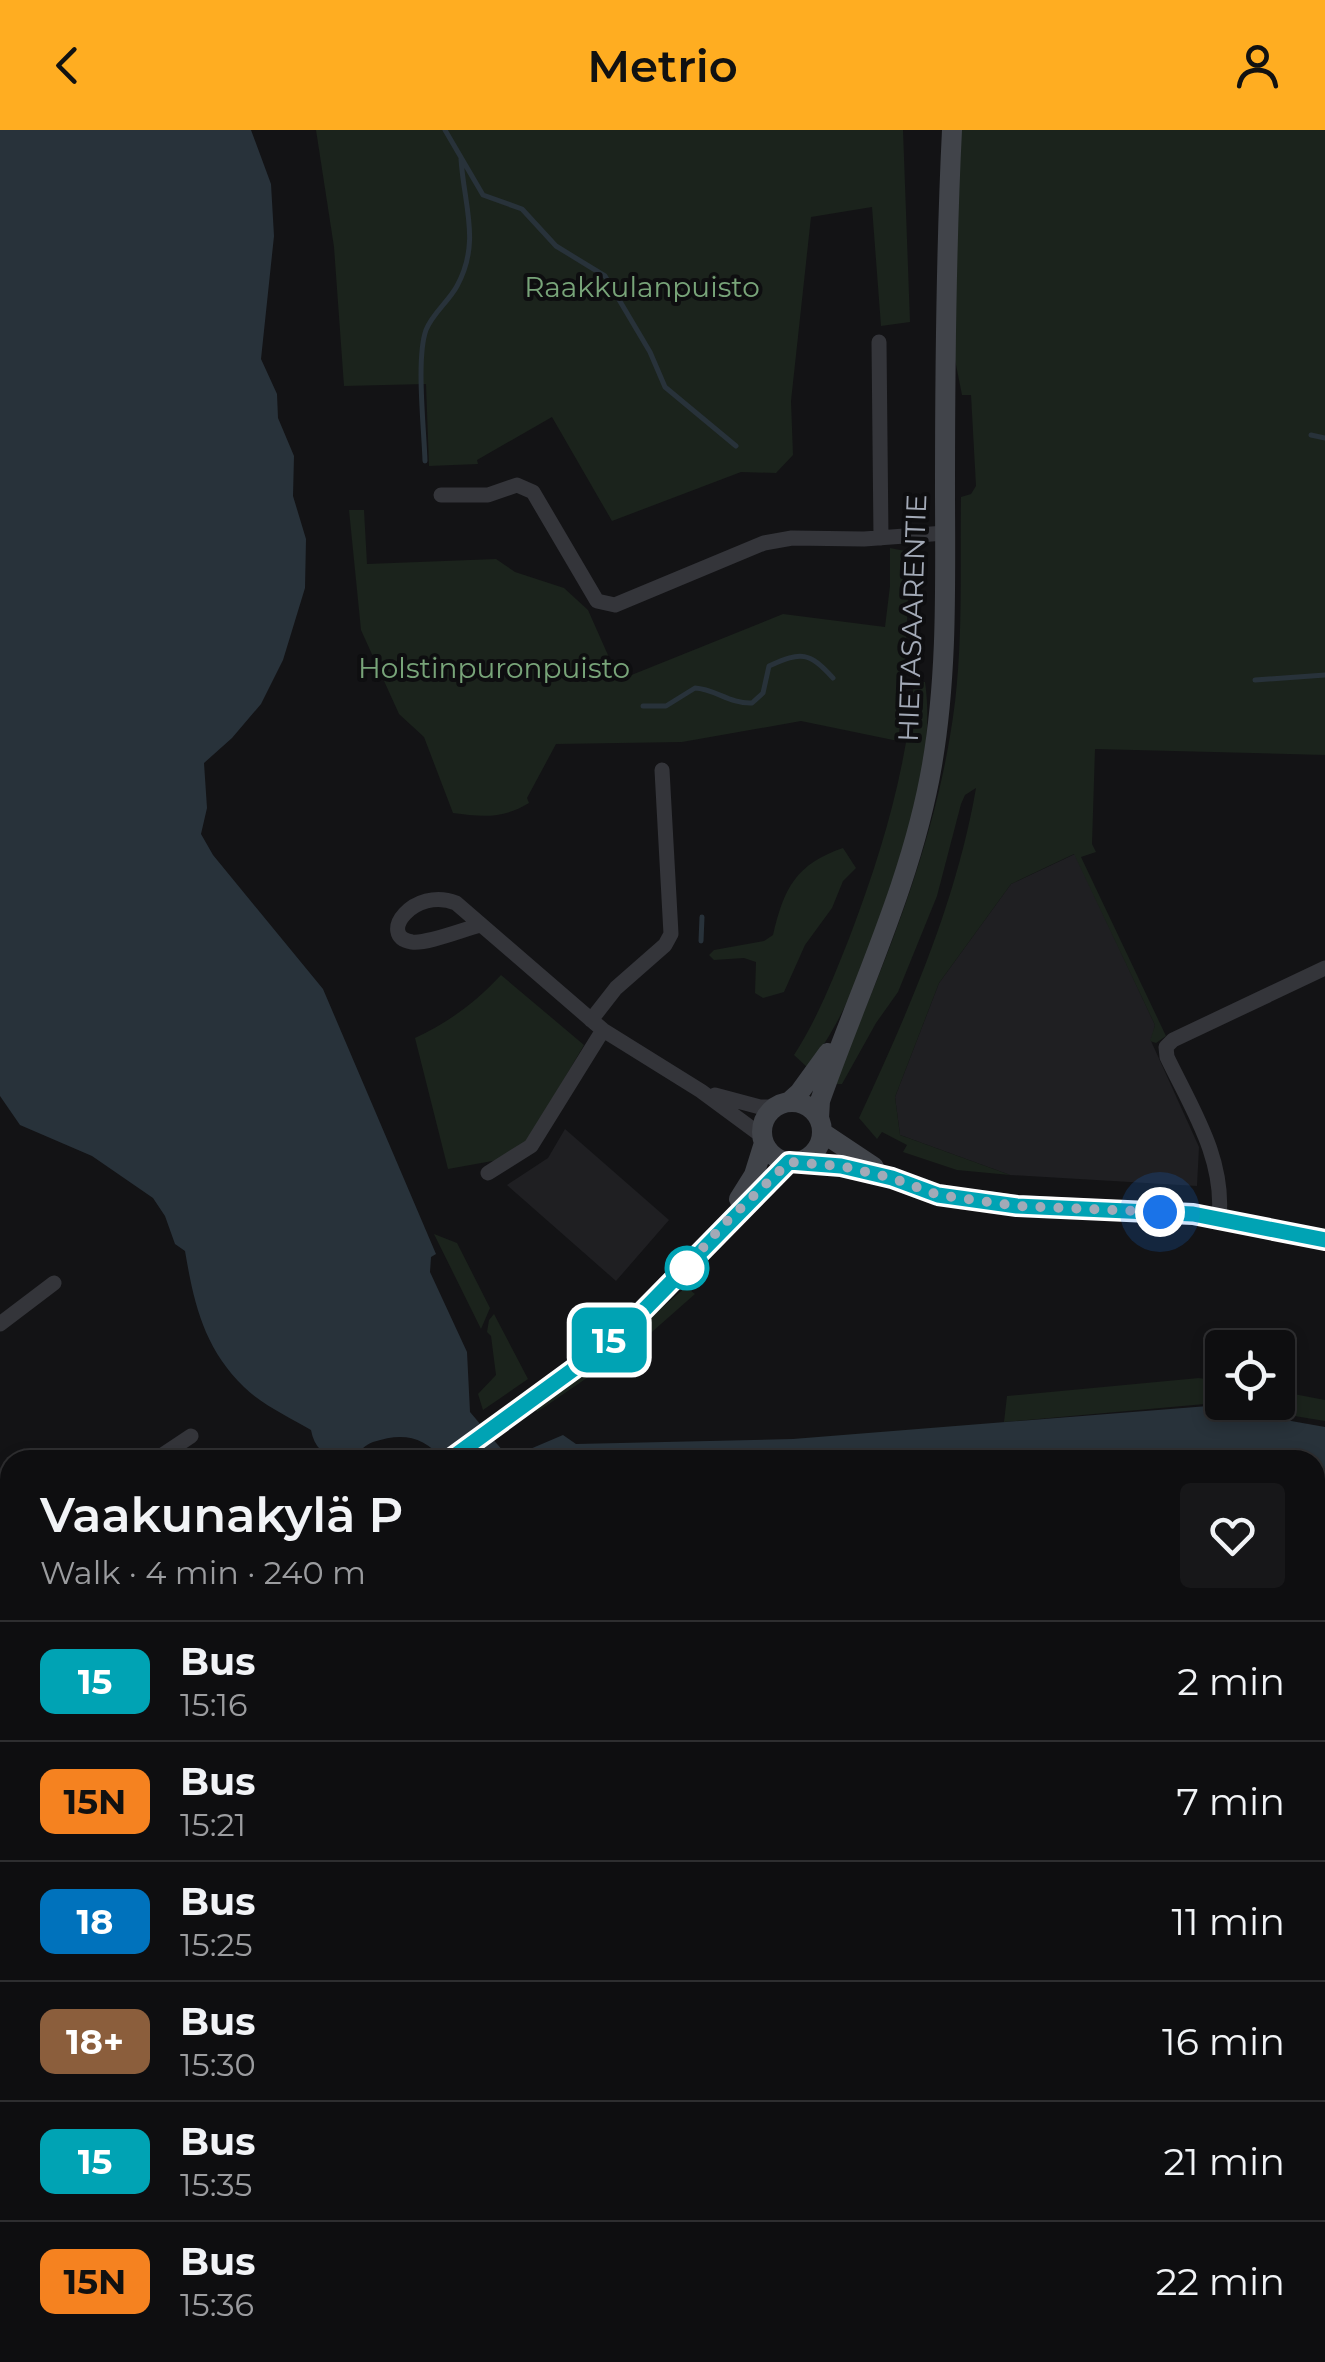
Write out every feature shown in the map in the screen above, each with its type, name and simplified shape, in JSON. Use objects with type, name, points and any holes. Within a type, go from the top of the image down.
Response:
[{"type":"street","name":"HIETASAARENTIE","points":[[821,1125],[820,1101],[888,923],[919,828],[941,706],[946,533],[945,268],[937,130]]},
{"type":"street","name":"HIETASAARENTIE","points":[[945,268],[952,130]]},
{"type":"street","points":[[879,342],[881,538]]},
{"type":"street","points":[[441,495],[488,495],[517,485],[534,492],[597,601],[604,605],[615,605],[764,544],[792,538],[946,533]]},
{"type":"street","points":[[488,1174],[531,1146],[616,988],[665,944],[670,934],[662,770]]},
{"type":"street","points":[[482,925],[420,942],[408,942],[397,928],[398,920],[407,910],[429,898],[456,902],[597,1025],[701,1091],[764,1140],[774,1156],[892,1178],[938,1195],[1017,1206],[1220,1218],[1325,1240]]},
{"type":"street","points":[[1220,1218],[1222,1197],[1217,1162],[1166,1048],[1173,1040],[1325,968]]},
{"type":"street","name":"HIETASAARENTIE","points":[[782,1105],[812,1077],[852,1018]]},
{"type":"street","points":[[701,1091],[760,1107],[810,1107],[821,1125],[892,1178]]},
{"type":"street","points":[[722,1226],[754,1175],[764,1140],[764,1120],[782,1105]]},
{"type":"street","points":[[463,1450],[578,1366],[638,1316],[722,1226],[793,1162],[812,1155],[821,1125]]},
{"type":"street","points":[[0,1324],[54,1283]]},
{"type":"street","points":[[171,1450],[191,1436]]},
{"type":"shaded area","points":[[0,130],[251,130],[271,184],[274,236],[261,359],[277,394],[278,418],[294,456],[293,496],[306,539],[305,588],[283,660],[261,704],[204,763],[207,808],[201,834],[213,855],[323,989],[436,1254],[431,1257],[430,1272],[467,1352],[470,1412],[502,1450],[433,1450],[420,1441],[403,1437],[370,1443],[360,1450],[321,1450],[311,1430],[244,1387],[219,1357],[197,1307],[185,1251],[175,1244],[165,1216],[153,1198],[92,1156],[20,1125],[0,1096]]},
{"type":"shaded area","points":[[1075,854],[1155,1025],[1151,1041],[1199,1147],[1197,1186],[1010,1175],[900,1135],[895,1097],[939,983],[1011,884]]},
{"type":"shaded area","points":[[565,1129],[669,1220],[616,1281],[507,1185],[548,1158]]},
{"type":"shaded area","points":[[1205,1406],[1205,1420],[1286,1420],[1325,1427],[1325,1450],[528,1450],[563,1435],[576,1444],[793,1439]]},
{"type":"green space","name":"Raakkulanpuisto","points":[[316,130],[903,130],[910,322],[881,326],[872,207],[811,217],[791,401],[793,455],[776,473],[741,472],[612,521],[552,417],[477,460],[478,464],[429,466],[426,384],[344,386],[334,247]]},
{"type":"green space","points":[[957,130],[1325,130],[1325,755],[1095,749],[1092,844],[1096,852],[1081,857],[1166,1036],[1156,1043],[1150,1041],[1155,1025],[1074,854],[1011,884],[939,983],[895,1097],[900,1135],[1010,1175],[957,1170],[903,1152],[907,1145],[882,1132],[877,1139],[859,1118],[912,998],[943,915],[976,788],[965,795],[961,804],[937,896],[898,992],[842,1084],[837,1084],[836,1078],[892,940],[924,847],[955,702],[961,497],[971,494],[976,486],[971,395],[962,395],[954,355]]},
{"type":"green space","name":"Holstinpuronpuisto","points":[[349,510],[364,510],[367,564],[496,559],[515,572],[564,588],[588,610],[619,680],[783,614],[885,627],[890,548],[910,552],[898,741],[801,721],[682,742],[556,744],[527,798],[529,803],[492,816],[453,813],[424,737],[399,714],[361,630]]},
{"type":"green space","points":[[914,682],[925,682],[927,725],[911,828],[896,882],[855,987],[808,1068],[794,1055],[832,981],[872,873],[899,779]]},
{"type":"green space","points":[[843,848],[856,868],[843,881],[832,908],[805,945],[784,992],[763,998],[755,993],[756,962],[744,958],[714,960],[709,955],[714,950],[764,941],[773,935],[794,880],[814,862]]},
{"type":"green space","points":[[501,975],[584,1045],[529,1139],[498,1160],[448,1169],[415,1038],[461,1011]]},
{"type":"green space","points":[[434,1234],[457,1243],[490,1308],[481,1329]]},
{"type":"green space","points":[[686,1287],[695,1294],[644,1339],[537,1412],[535,1409],[593,1367]]},
{"type":"green space","points":[[494,1314],[528,1379],[483,1410],[478,1394],[496,1375],[491,1336],[487,1332]]},
{"type":"green space","points":[[1205,1379],[1205,1404],[1004,1422],[1007,1396]]},
{"type":"green space","points":[[1295,1394],[1325,1400],[1325,1421],[1295,1416]]},
{"type":"waterway","points":[[445,130],[483,195],[522,209],[556,246],[605,276],[650,352],[665,387],[736,446]]},
{"type":"waterway","points":[[425,461],[423,342],[429,324],[457,286],[470,239],[461,159]]},
{"type":"waterway","points":[[1311,435],[1325,438]]},
{"type":"waterway","points":[[643,706],[666,706],[695,688],[752,703],[763,693],[769,666],[797,656],[818,663],[833,678]]},
{"type":"waterway","points":[[1255,680],[1325,675]]},
{"type":"waterway","points":[[701,941],[702,917]]},
{"type":"bus line","name":"15","points":[[463,1450],[578,1366],[638,1316],[722,1226],[789,1162],[841,1166],[892,1178],[938,1195],[1017,1206],[1193,1214],[1325,1240]]},
{"type":"route","points":[[687,1268],[683,1271],[722,1226],[789,1162],[822,1162],[892,1178],[938,1195],[1017,1206],[1160,1212]]}]
